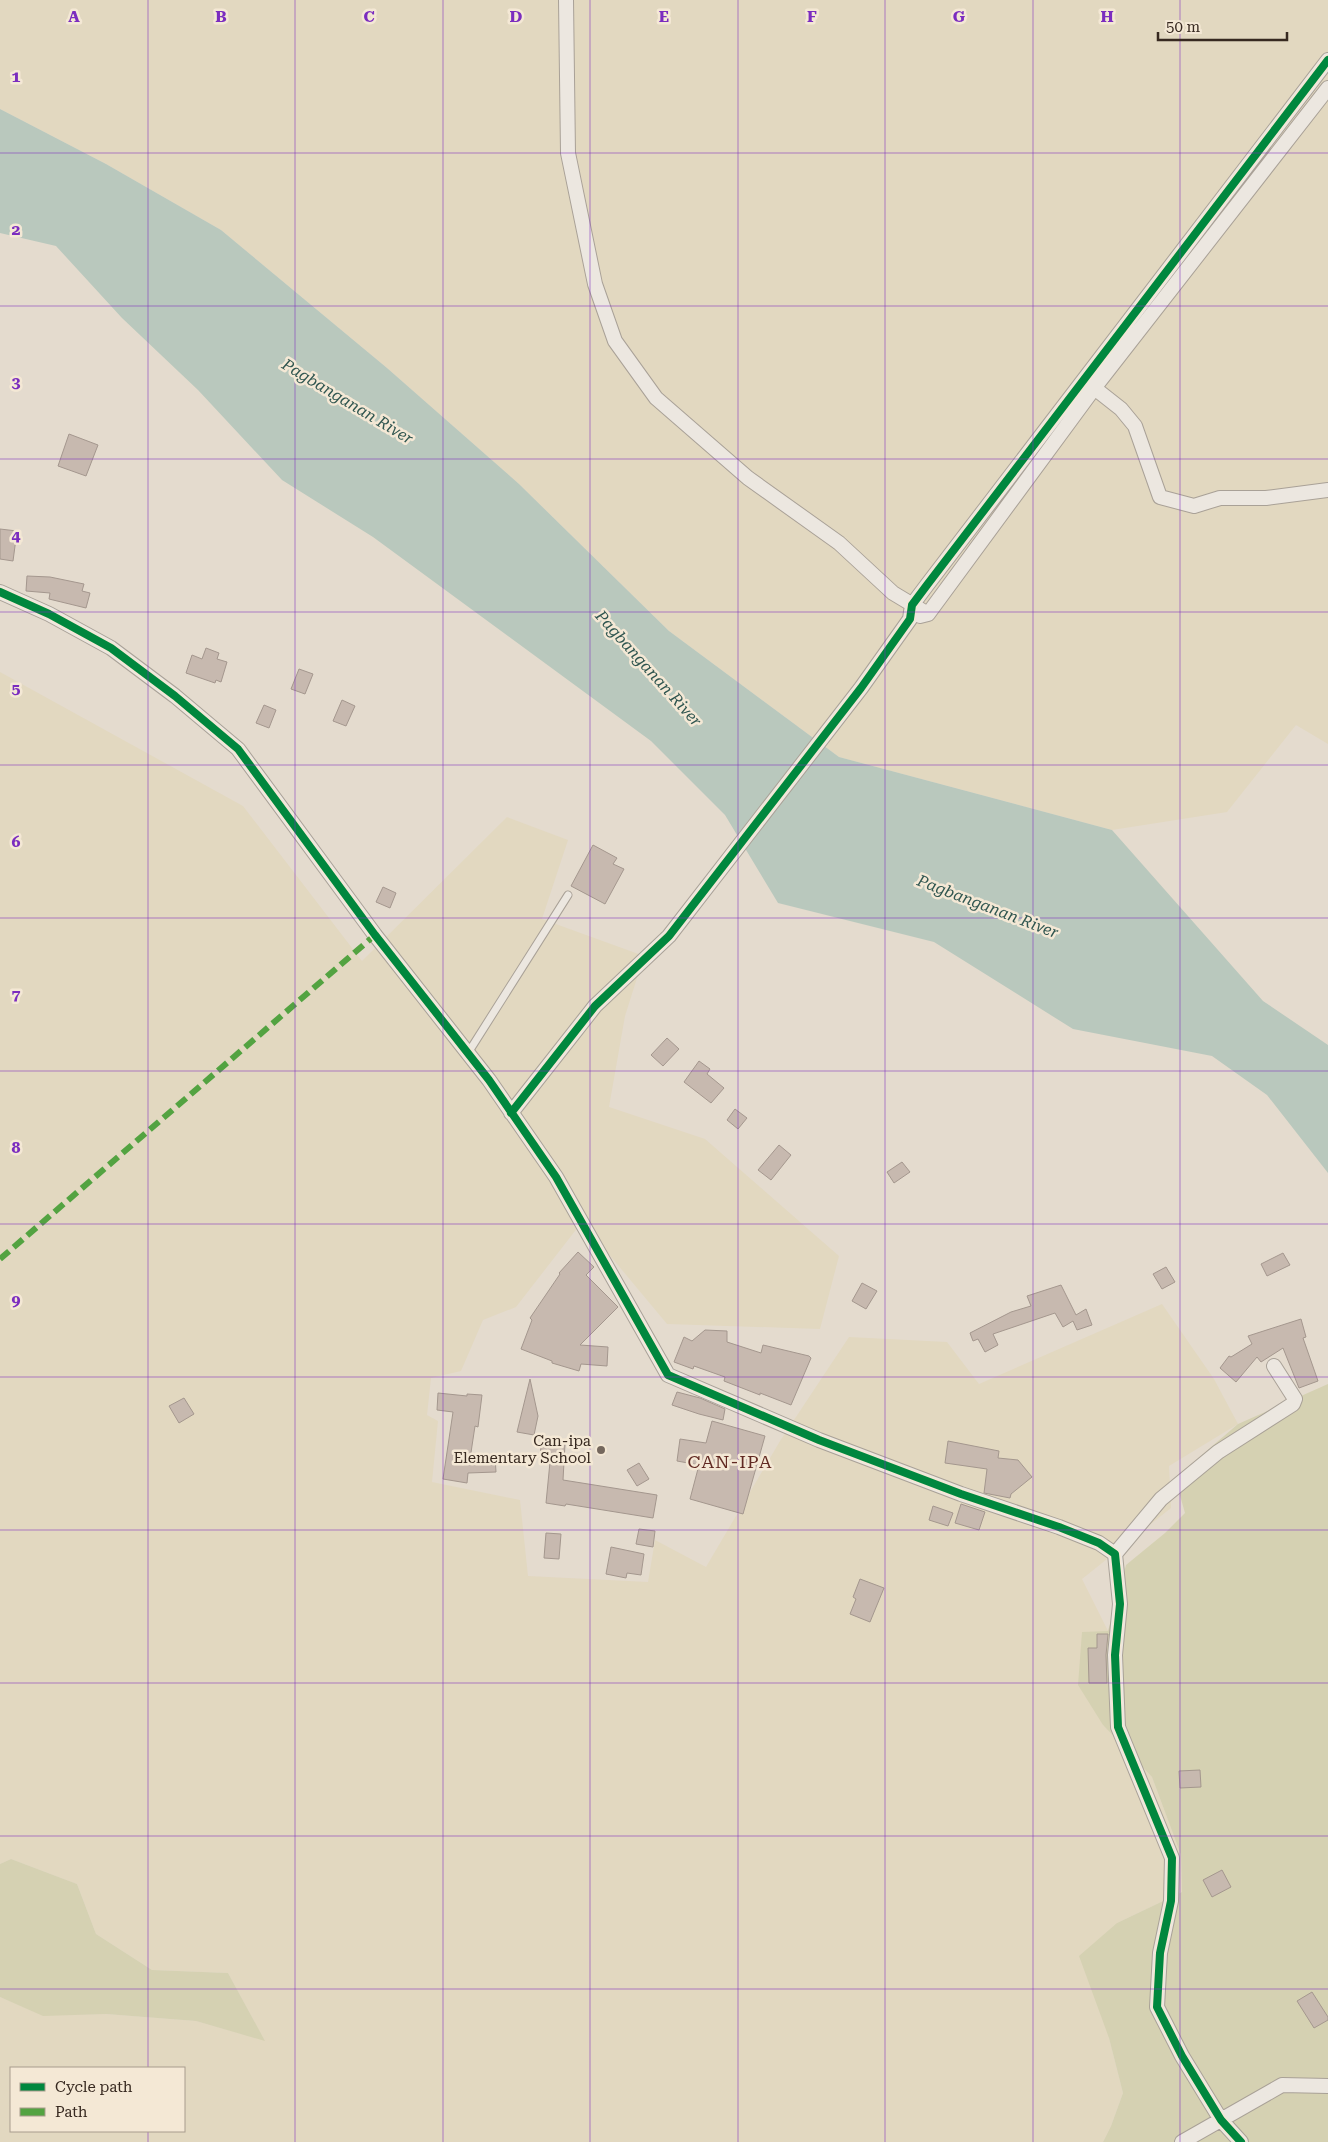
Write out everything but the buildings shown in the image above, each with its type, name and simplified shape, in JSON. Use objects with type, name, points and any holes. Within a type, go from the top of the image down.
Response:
[{"type":"street","points":[[566,0],[568,153],[595,284],[615,341],[656,398],[748,478],[839,543],[893,593],[928,614]]},
{"type":"street","points":[[910,619],[928,614],[1089,384],[1328,60]]},
{"type":"street","points":[[511,1113],[595,1006],[669,936],[861,688],[910,619],[912,605],[1328,88]]},
{"type":"street","points":[[1089,384],[1121,409],[1134,426],[1160,497],[1194,506],[1220,498],[1266,498],[1328,490]]},
{"type":"street","points":[[0,592],[49,614],[111,648],[175,696],[238,748],[375,934],[468,1054],[556,1177],[668,1375],[819,1440],[961,1494],[1059,1527],[1098,1543],[1115,1554]]},
{"type":"street","points":[[1241,2142],[1221,2120],[1182,2056],[1157,2007],[1160,1954],[1171,1901],[1172,1858],[1118,1727],[1115,1655],[1120,1604],[1115,1554],[1161,1499],[1218,1452],[1294,1402],[1274,1366]]},
{"type":"street","points":[[1182,2142],[1282,2085],[1328,2086]]},
{"type":"lane","points":[[468,1054],[568,895]]},
{"type":"shaded area","points":[[0,0],[1328,0],[1328,744],[1296,725],[1227,812],[1112,830],[839,757],[669,631],[519,484],[387,368],[221,230],[106,164],[0,109]]},
{"type":"shaded area","points":[[0,672],[243,806],[362,961],[507,817],[568,840],[542,919],[644,956],[625,1016],[609,1107],[705,1139],[839,1256],[820,1329],[667,1324],[582,1222],[516,1307],[483,1320],[461,1371],[431,1378],[427,1415],[438,1421],[432,1482],[520,1500],[528,1576],[648,1582],[655,1540],[706,1567],[780,1441],[849,1337],[947,1342],[979,1384],[1162,1304],[1214,1379],[1238,1424],[1169,1466],[1171,1508],[1082,1579],[1108,1631],[1103,1725],[1152,1777],[1181,1855],[1182,1892],[1117,1923],[1109,2038],[1123,2093],[1103,2142],[0,2142],[0,1997],[43,2015],[106,2014],[196,2021],[264,2040],[228,1973],[152,1970],[96,1934],[77,1884],[11,1859],[0,1864]]},
{"type":"shaded area","points":[[1328,1384],[1328,2142],[1103,2142],[1123,2093],[1109,2038],[1079,1956],[1117,1923],[1182,1892],[1181,1855],[1152,1777],[1103,1725],[1078,1685],[1082,1632],[1108,1631],[1126,1565],[1165,1533],[1185,1513],[1175,1478],[1238,1424]]},
{"type":"shaded area","points":[[11,1859],[77,1884],[96,1934],[152,1970],[228,1973],[265,2041],[196,2021],[106,2014],[43,2016],[0,1997],[0,1864]]},
{"type":"water","name":"Pagbanganan River","points":[[0,109],[106,164],[221,230],[387,368],[519,484],[669,631],[839,757],[1112,830],[1263,1001],[1328,1045],[1328,1173],[1267,1095],[1212,1056],[1073,1029],[934,942],[778,903],[725,815],[651,741],[373,537],[282,480],[198,390],[122,318],[56,246],[0,233]]},
{"type":"marked path","points":[[0,1259],[375,935]]},
{"type":"cycle path","points":[[511,1113],[595,1006],[669,936],[861,688],[910,619],[912,605],[927,585],[1328,60]]},
{"type":"cycle path","points":[[0,592],[49,614],[111,648],[175,696],[238,749],[375,935],[489,1080],[556,1177],[668,1375],[819,1440],[961,1494],[1059,1527],[1099,1543],[1115,1554],[1120,1604],[1115,1655],[1118,1727],[1172,1858],[1171,1901],[1160,1953],[1157,2007],[1182,2056],[1221,2120],[1241,2142]]},
{"type":"place","name":"Can-ipa Elementary School","points":[[601,1450]]},
{"type":"district","name":"CAN-IPA","points":[[730,1462]]}]
